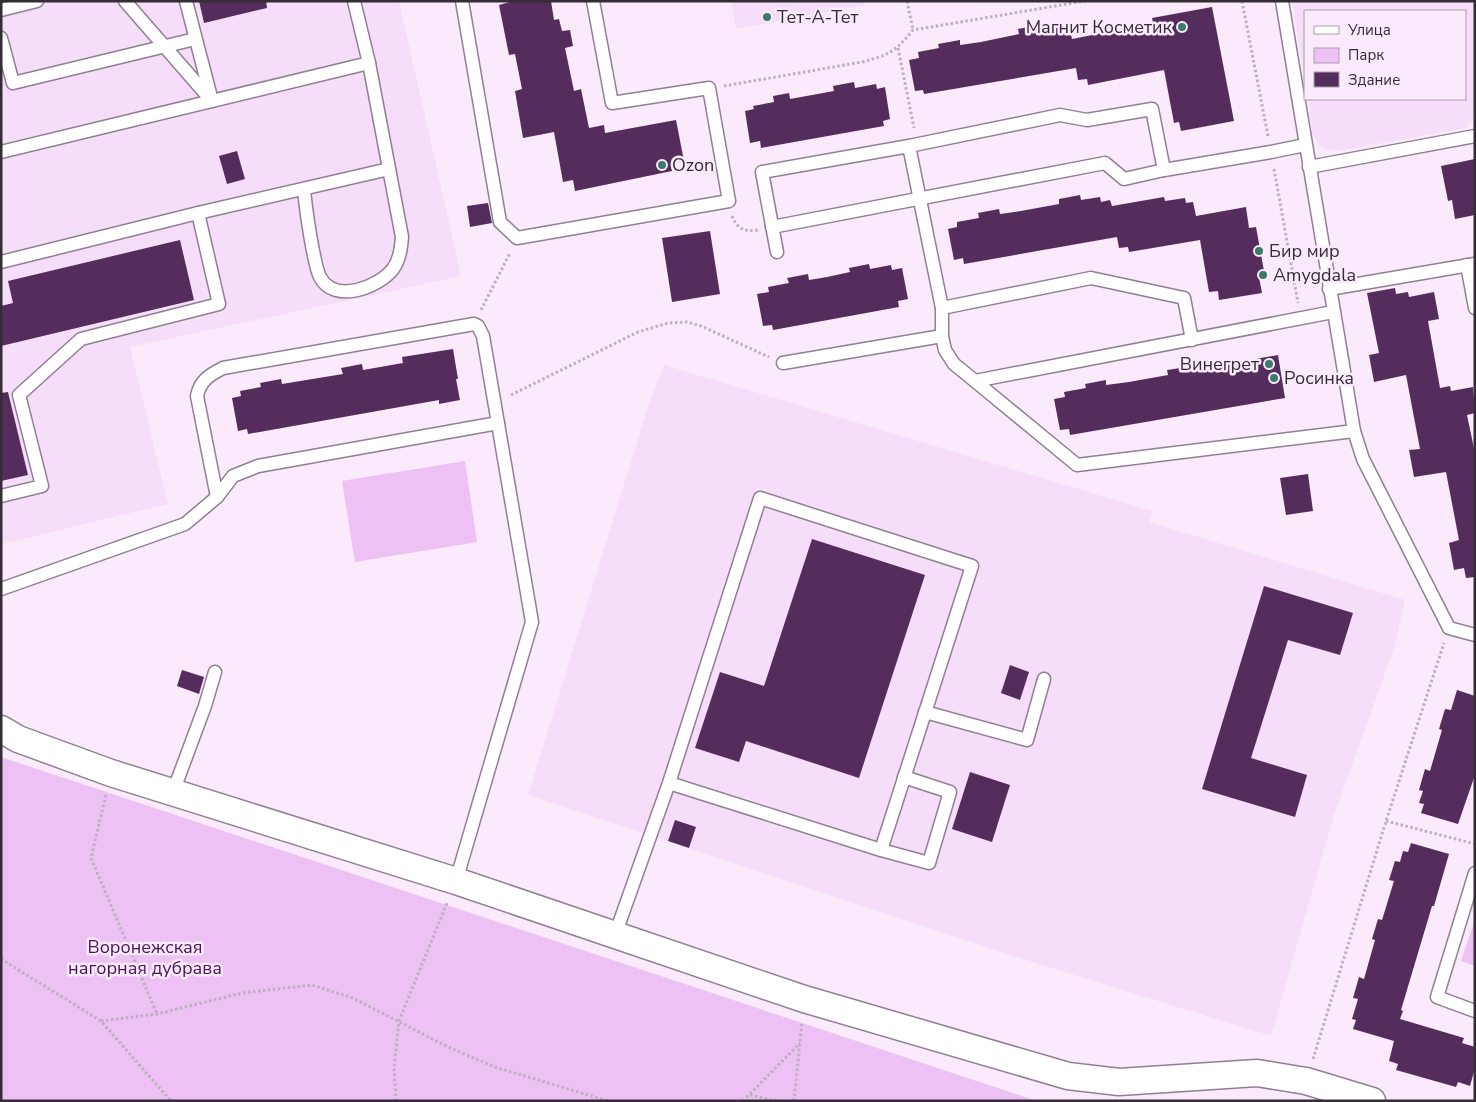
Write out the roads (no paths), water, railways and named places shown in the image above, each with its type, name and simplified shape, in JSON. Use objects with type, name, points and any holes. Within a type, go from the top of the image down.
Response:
[{"type":"street","points":[[1,729],[18,739],[111,773],[456,881],[804,999],[1068,1076],[1119,1082],[1257,1073],[1306,1081],[1372,1101]]},
{"type":"lane","points":[[1,10],[37,1]]},
{"type":"lane","points":[[125,1],[212,101]]},
{"type":"lane","points":[[186,1],[212,101]]},
{"type":"lane","points":[[304,190],[307,220],[320,277],[327,285],[337,290],[351,291],[367,288],[382,281],[394,268],[401,253],[402,236],[369,63],[354,1]]},
{"type":"lane","points":[[462,1],[500,222],[517,238],[729,201],[710,88],[612,103],[592,1]]},
{"type":"lane","points":[[1282,1],[1354,431],[1363,459],[1449,628],[1475,635]]},
{"type":"lane","points":[[1,38],[13,83],[195,39]]},
{"type":"lane","points":[[1,152],[369,63]]},
{"type":"lane","points":[[777,252],[762,172],[913,145],[1060,115],[1087,120],[1152,109],[1164,170]]},
{"type":"lane","points":[[1309,166],[1475,136]]},
{"type":"lane","points":[[913,145],[918,198],[942,308],[942,336],[945,350],[954,364],[1077,464],[1354,431]]},
{"type":"lane","points":[[772,227],[1105,163],[1124,179],[1305,145]]},
{"type":"lane","points":[[1,262],[198,212],[304,190],[389,169]]},
{"type":"lane","points":[[1,496],[42,486],[19,395],[81,339],[219,304],[198,212]]},
{"type":"lane","points":[[1329,289],[1471,264],[1475,308]]},
{"type":"lane","points":[[942,308],[1092,278],[1184,298],[1192,340]]},
{"type":"lane","points":[[975,382],[1333,312]]},
{"type":"lane","points":[[217,497],[197,396],[199,386],[209,375],[223,368],[474,324],[478,326],[483,336],[532,622],[456,881]]},
{"type":"lane","points":[[783,363],[942,336]]},
{"type":"lane","points":[[1,588],[185,524],[217,497],[233,476],[258,466],[498,423]]},
{"type":"lane","points":[[615,935],[669,783],[760,498],[972,566],[881,850]]},
{"type":"lane","points":[[173,792],[205,706],[215,672]]},
{"type":"lane","points":[[926,712],[1027,740],[1044,679]]},
{"type":"lane","points":[[669,783],[881,850],[929,863],[950,792],[904,777]]},
{"type":"lane","points":[[1475,873],[1437,997],[1475,1011]]},
{"type":"place","name":"Тет-А-Тет","points":[[767,17]]},
{"type":"place","name":"Магнит Косметик","points":[[1182,27]]},
{"type":"place","name":"Ozon","points":[[662,165]]},
{"type":"place","name":"Бир мир","points":[[1259,251]]},
{"type":"place","name":"Amygdala","points":[[1263,275]]},
{"type":"place","name":"Винегрет","points":[[1269,364]]},
{"type":"place","name":"Росинка","points":[[1274,378]]},
{"type":"park label","name":"Воронежская нагорная дубрава","points":[[145,958]]}]
